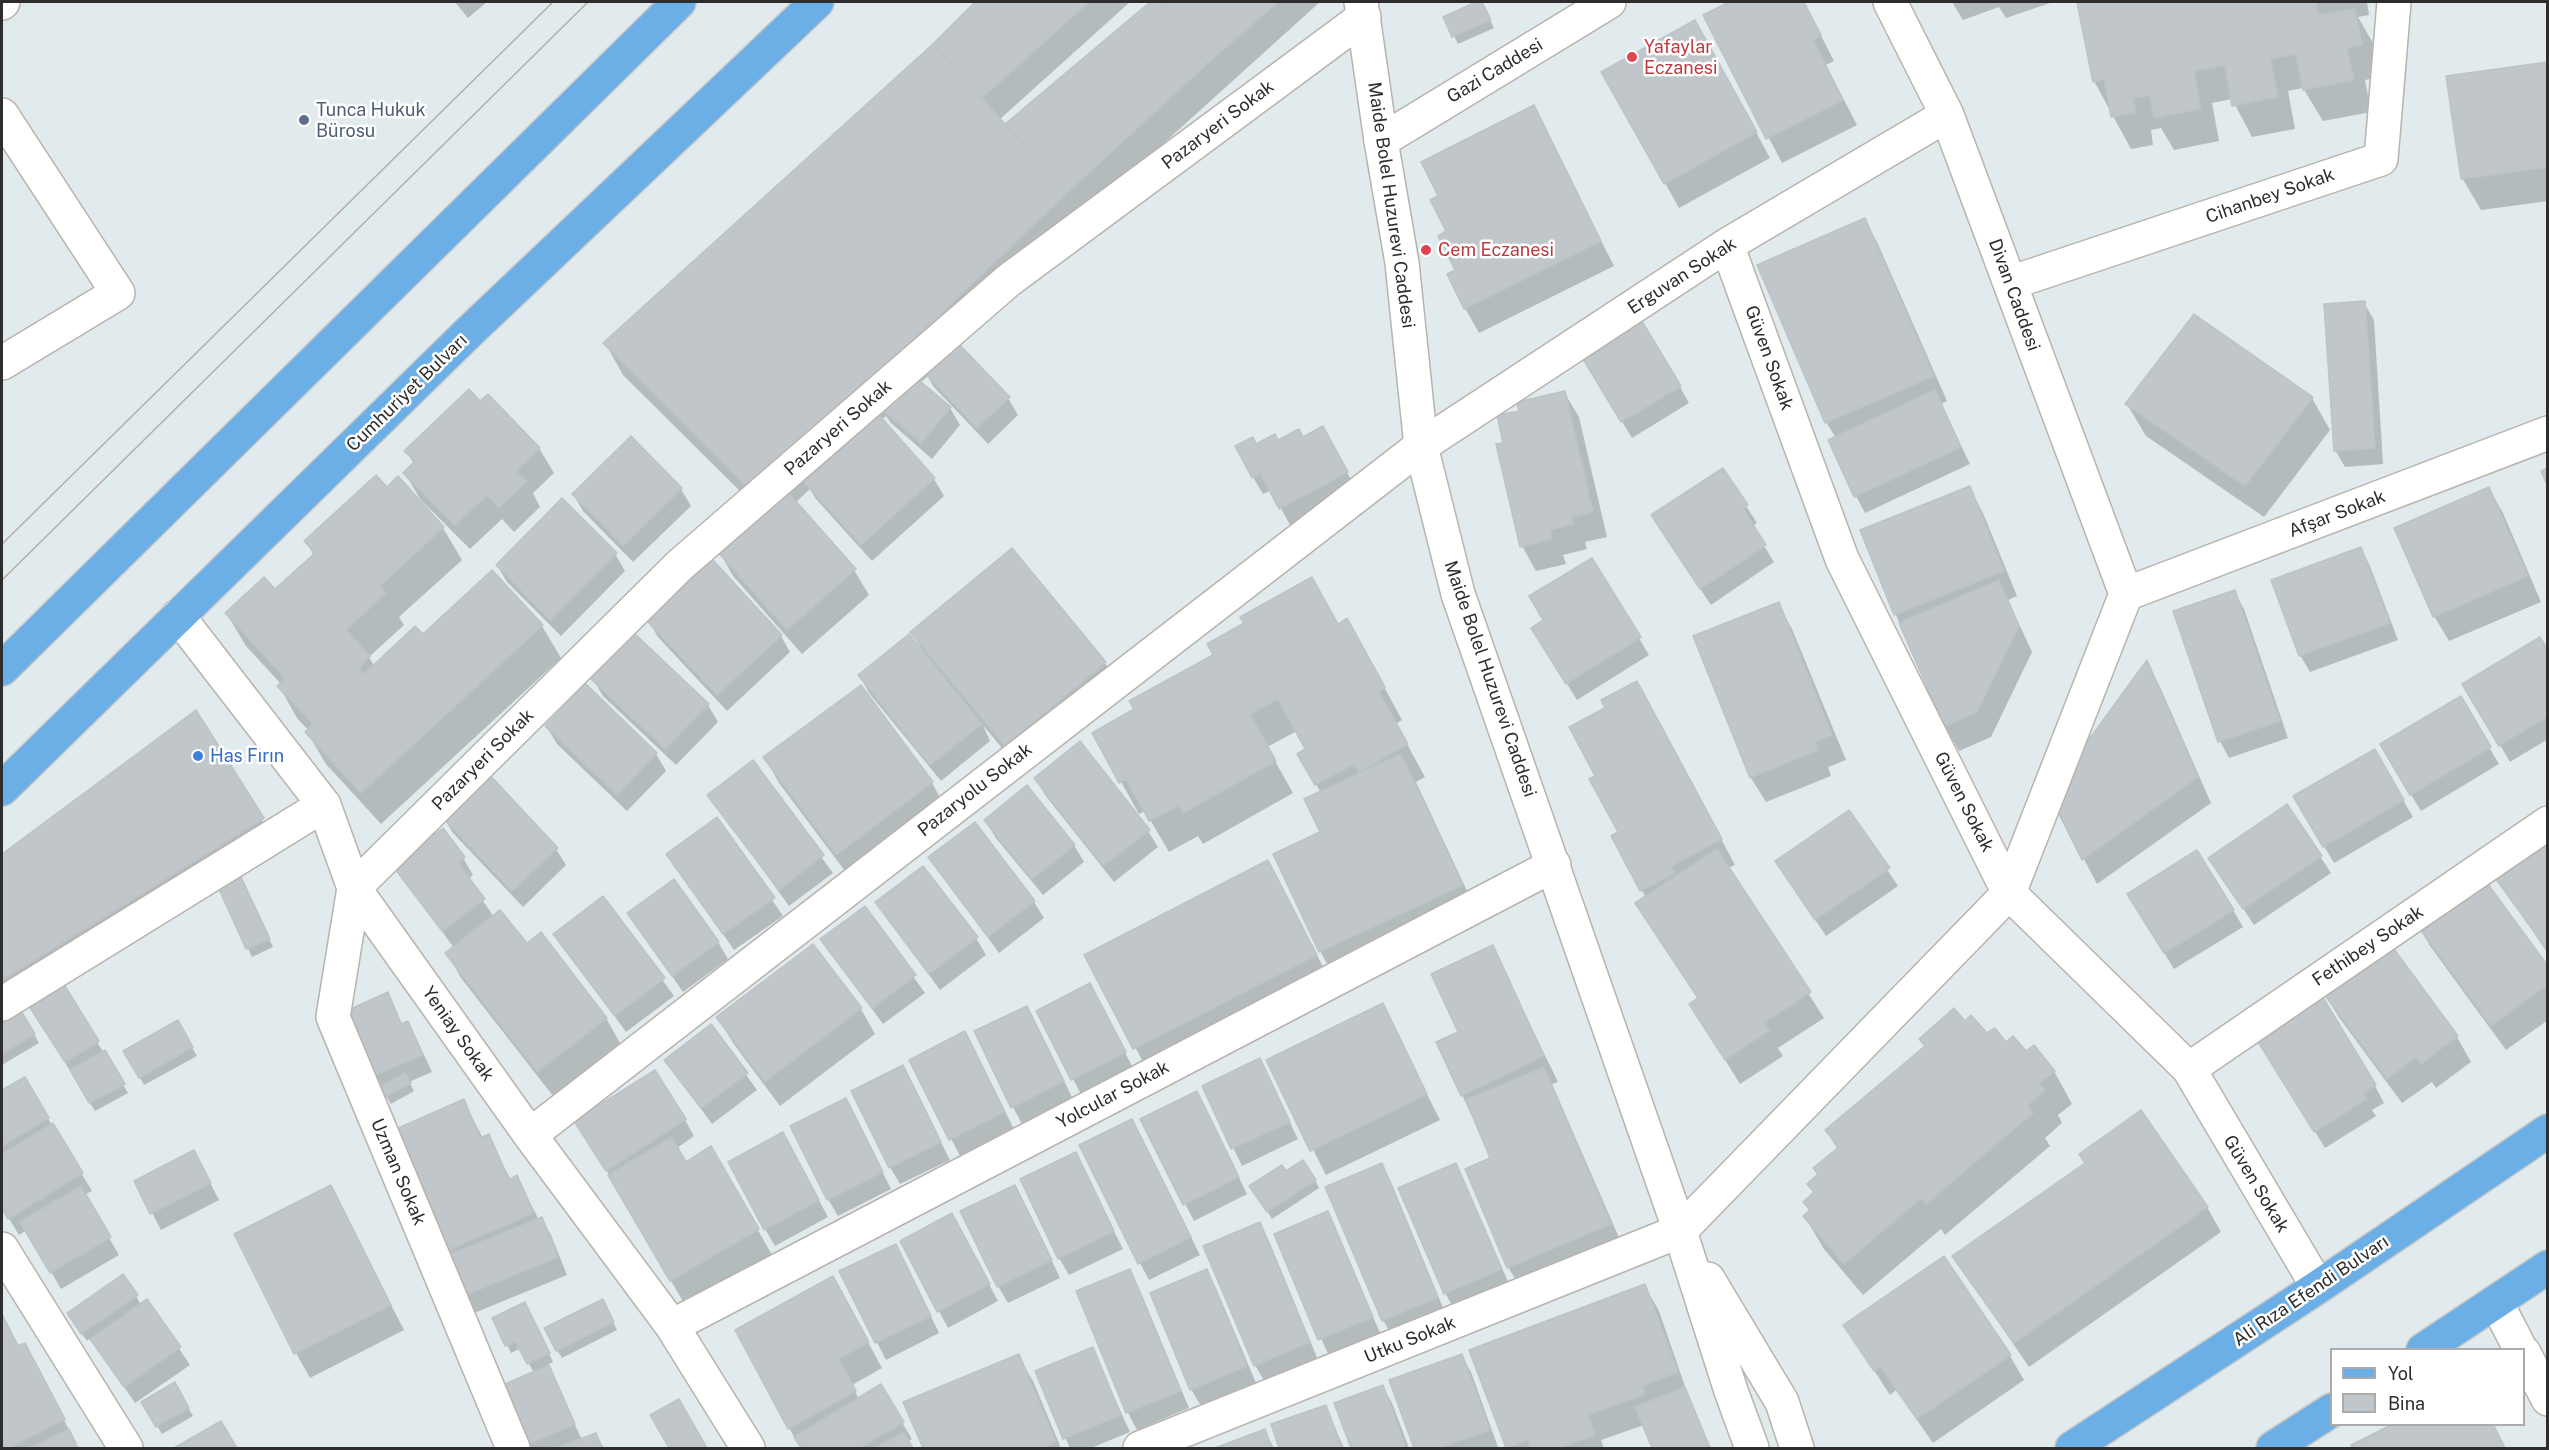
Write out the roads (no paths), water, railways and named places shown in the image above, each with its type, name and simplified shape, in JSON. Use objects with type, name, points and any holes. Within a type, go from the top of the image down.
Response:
[{"type":"main road","points":[[2,669],[679,2]]},
{"type":"main road","name":"Cumhuriyet Bulvarı","points":[[2,789],[468,333],[817,2]]},
{"type":"main road","name":"Ali Rıza Efendi Bulvarı","points":[[2072,1449],[2318,1287],[2547,1131]]},
{"type":"main road","points":[[2426,1348],[2547,1267]]},
{"type":"main road","points":[[2273,1449],[2330,1411]]},
{"type":"street","name":"Gazi Caddesi","points":[[1381,141],[1609,2]]},
{"type":"street","name":"Divan Caddesi","points":[[1890,2],[1947,115],[2126,594]]},
{"type":"street","name":"Cihanbey Sokak","points":[[2010,284],[2381,159],[2394,2]]},
{"type":"street","name":"Maide Bolel Huzurevi Caddesi","points":[[1362,9],[1402,263],[1421,446],[1458,594],[1680,1231],[1752,1449]]},
{"type":"street","name":"Pazaryeri Sokak","points":[[354,888],[680,565],[1009,280],[1362,9]]},
{"type":"street","points":[[2,115],[118,293],[2,363]]},
{"type":"street","name":"Erguvan Sokak","points":[[1421,446],[1727,245],[1947,115]]},
{"type":"street","name":"Güven Sokak","points":[[1727,245],[1842,559],[2009,893],[2188,1070],[2318,1287]]},
{"type":"street","name":"Afşar Sokak","points":[[2126,594],[2547,433]]},
{"type":"street","name":"Pazaryolu Sokak","points":[[530,1134],[1421,446]]},
{"type":"street","points":[[1680,1231],[2009,893],[2126,594]]},
{"type":"street","name":"Yeniay Sokak","points":[[178,616],[324,805],[354,888],[530,1134],[672,1326],[748,1449]]},
{"type":"street","points":[[2,1004],[324,805]]},
{"type":"street","name":"Fethibey Sokak","points":[[2188,1070],[2547,823]]},
{"type":"street","name":"Yolcular Sokak","points":[[672,1326],[1554,865]]},
{"type":"street","name":"Uzman Sokak","points":[[354,888],[333,1017],[513,1449]]},
{"type":"street","name":"Maide Bolel Huzurevi Caddesi","points":[[1680,1231],[1782,1402],[1797,1449]]},
{"type":"street","name":"Utku Sokak","points":[[1140,1449],[1680,1231]]},
{"type":"street","points":[[2,1249],[126,1449]]},
{"type":"street","points":[[2496,1302],[2520,1348]]},
{"type":"street","points":[[2525,1358],[2547,1399]]},
{"type":"tram line","points":[[2,544],[553,2]]},
{"type":"tram line","points":[[2,580],[588,2]]},
{"type":"place","name":"Yafaylar Eczanesi","points":[[1632,57]]},
{"type":"place","name":"Tunca Hukuk Bürosu","points":[[304,120]]},
{"type":"place","name":"Cem Eczanesi","points":[[1426,250]]},
{"type":"place","name":"Has Fırın","points":[[198,756]]}]
